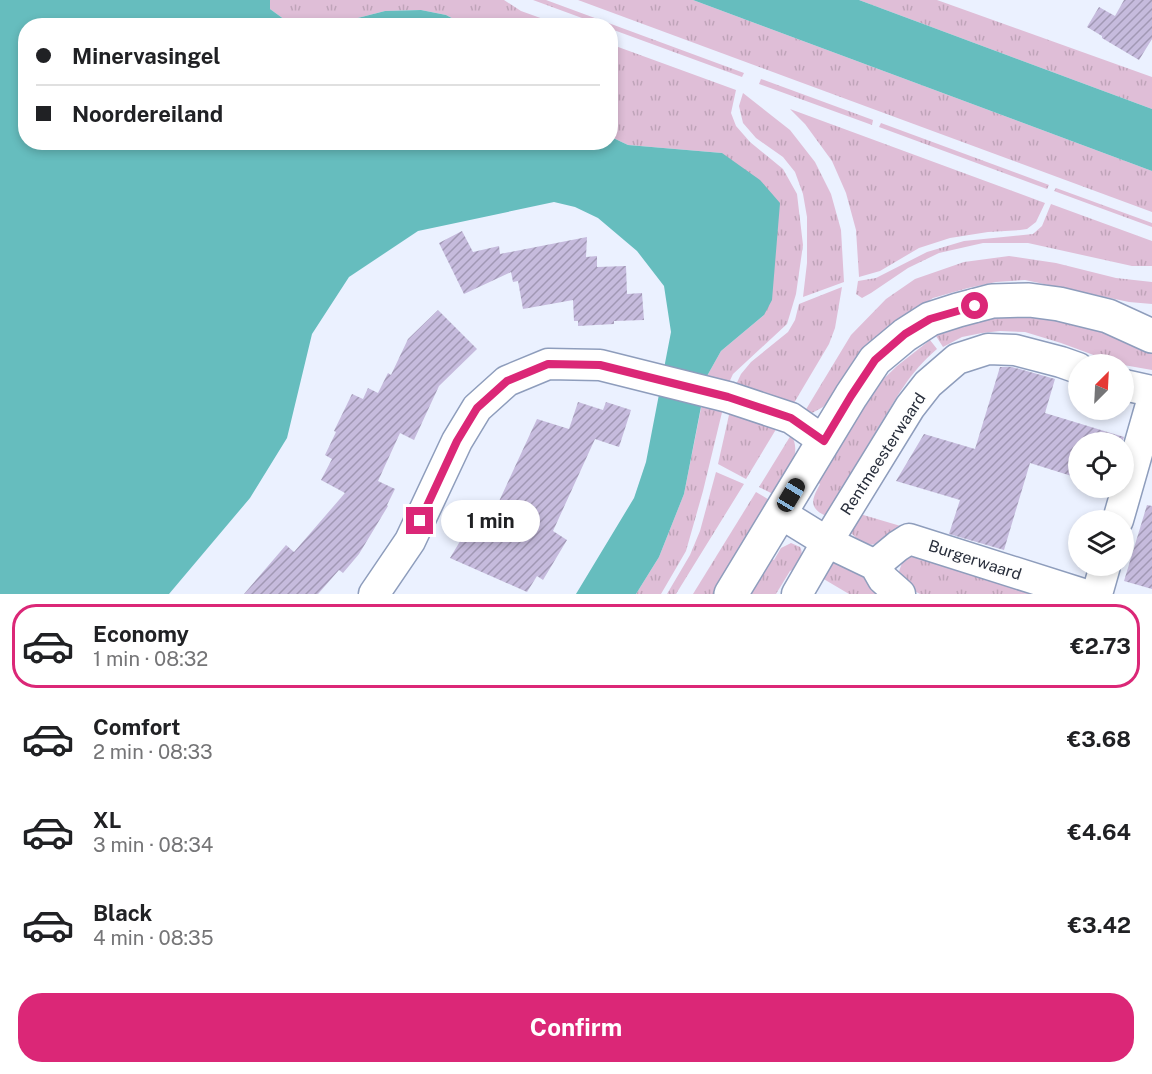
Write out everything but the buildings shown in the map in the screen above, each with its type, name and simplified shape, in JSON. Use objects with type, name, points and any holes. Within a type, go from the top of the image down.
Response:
[{"type":"street","points":[[731,594],[875,360],[905,334],[930,319],[958,310],[992,301],[1029,300],[1059,304],[1108,316],[1152,336]]},
{"type":"street","points":[[1108,316],[1152,318]]},
{"type":"street","name":"Rentmeesterwaard","points":[[797,594],[910,407],[928,384],[957,358],[988,349],[1015,350],[1068,364]]},
{"type":"street","points":[[374,594],[410,541],[457,441],[477,408],[507,381],[548,364],[600,365],[714,393],[791,418],[824,441]]},
{"type":"street","points":[[1134,386],[1152,391]]},
{"type":"street","points":[[1121,510],[1152,401]]},
{"type":"street","points":[[780,513],[827,542],[874,565],[883,579],[900,594]]},
{"type":"street","name":"Burgerwaard","points":[[874,565],[909,539],[1083,594]]},
{"type":"street","points":[[1096,594],[1102,576]]},
{"type":"green space","points":[[270,0],[504,0],[521,11],[540,18],[452,18],[421,10],[385,11],[358,18],[282,18],[270,9]]},
{"type":"green space","points":[[533,0],[546,0],[595,18],[582,18]]},
{"type":"green space","points":[[578,0],[693,0],[1152,171],[1152,212]]},
{"type":"green space","points":[[859,0],[937,0],[1152,77],[1152,109]]},
{"type":"green space","points":[[618,27],[744,73],[742,77],[618,32]]},
{"type":"green space","points":[[618,47],[736,90],[731,113],[736,126],[750,142],[783,169],[797,194],[803,245],[796,294],[787,324],[733,374],[726,389],[706,380],[707,376],[721,351],[764,315],[722,153],[628,145],[618,140]]},
{"type":"green space","points":[[761,79],[873,120],[872,125],[759,84]]},
{"type":"green space","points":[[743,93],[790,130],[815,162],[831,194],[841,230],[844,282],[803,297],[807,263],[807,217],[803,194],[795,172],[783,157],[756,138],[743,123],[739,106]]},
{"type":"green space","points":[[790,109],[1045,203],[1036,222],[1027,229],[950,238],[919,248],[880,271],[859,277],[856,230],[846,193],[832,161],[805,124]]},
{"type":"green space","points":[[881,123],[1049,185],[1047,189],[879,127]]},
{"type":"green space","points":[[1056,188],[1152,223],[1152,227],[1054,191]]},
{"type":"green space","points":[[1051,204],[1152,241],[1152,266],[1132,266],[1028,243],[983,243],[939,253],[908,268],[862,298],[856,294],[858,281],[876,278],[927,252],[964,241],[1033,234],[1042,226]]},
{"type":"green space","points":[[1009,256],[1056,263],[1116,278],[1152,282],[1152,304],[1129,302],[1025,280],[996,282],[933,298],[894,323],[823,407],[812,413],[805,411],[851,335],[886,299],[915,279],[964,262]]},
{"type":"green space","points":[[842,287],[835,328],[829,344],[791,408],[733,391],[741,374],[751,362],[788,332],[795,320],[799,304]]},
{"type":"green space","points":[[1021,315],[1060,319],[1152,344],[1152,370],[1134,367],[1134,354],[1091,354],[1025,332],[982,333],[962,337],[943,347],[936,336],[988,319]]},
{"type":"green space","points":[[930,340],[937,349],[911,376],[853,470],[829,514],[826,516],[820,513],[813,503],[820,484],[814,480],[867,395],[897,366]]},
{"type":"green space","points":[[703,398],[724,404],[686,551],[661,594],[636,594],[659,557],[684,494]]},
{"type":"green space","points":[[731,406],[778,426],[746,479],[718,464]]},
{"type":"green space","points":[[791,435],[794,442],[794,458],[775,495],[759,487]]},
{"type":"green space","points":[[716,472],[744,484],[676,594],[667,594],[690,555],[700,531]]},
{"type":"green space","points":[[756,492],[771,501],[714,594],[693,594]]},
{"type":"green space","points":[[860,514],[904,527],[881,543],[864,543],[848,531]]},
{"type":"green space","points":[[791,543],[800,547],[801,558],[797,568],[790,571],[776,594],[745,594],[767,557],[774,560],[781,548]]},
{"type":"green space","points":[[910,555],[1040,594],[920,594],[905,586],[897,577],[902,563]]},
{"type":"green space","points":[[831,562],[843,564],[893,594],[849,594],[822,578]]},
{"type":"shaded area","points":[[0,0],[270,0],[270,9],[282,18],[18,18],[18,150],[618,150],[618,140],[628,145],[722,153],[760,180],[780,203],[772,300],[764,315],[721,351],[707,376],[684,494],[659,557],[636,594],[576,594],[634,498],[646,462],[671,332],[664,286],[637,251],[598,218],[575,207],[554,202],[418,231],[349,277],[312,334],[287,438],[250,498],[169,594],[0,594]]},
{"type":"shaded area","points":[[693,0],[859,0],[1152,109],[1152,171]]},
{"type":"shaded area","points":[[421,10],[452,18],[358,18],[385,11]]},
{"type":"route","points":[[420,521],[457,441],[477,408],[507,381],[548,364],[600,365],[728,397],[791,418],[824,441],[875,360],[905,334],[930,319],[975,306]]}]
